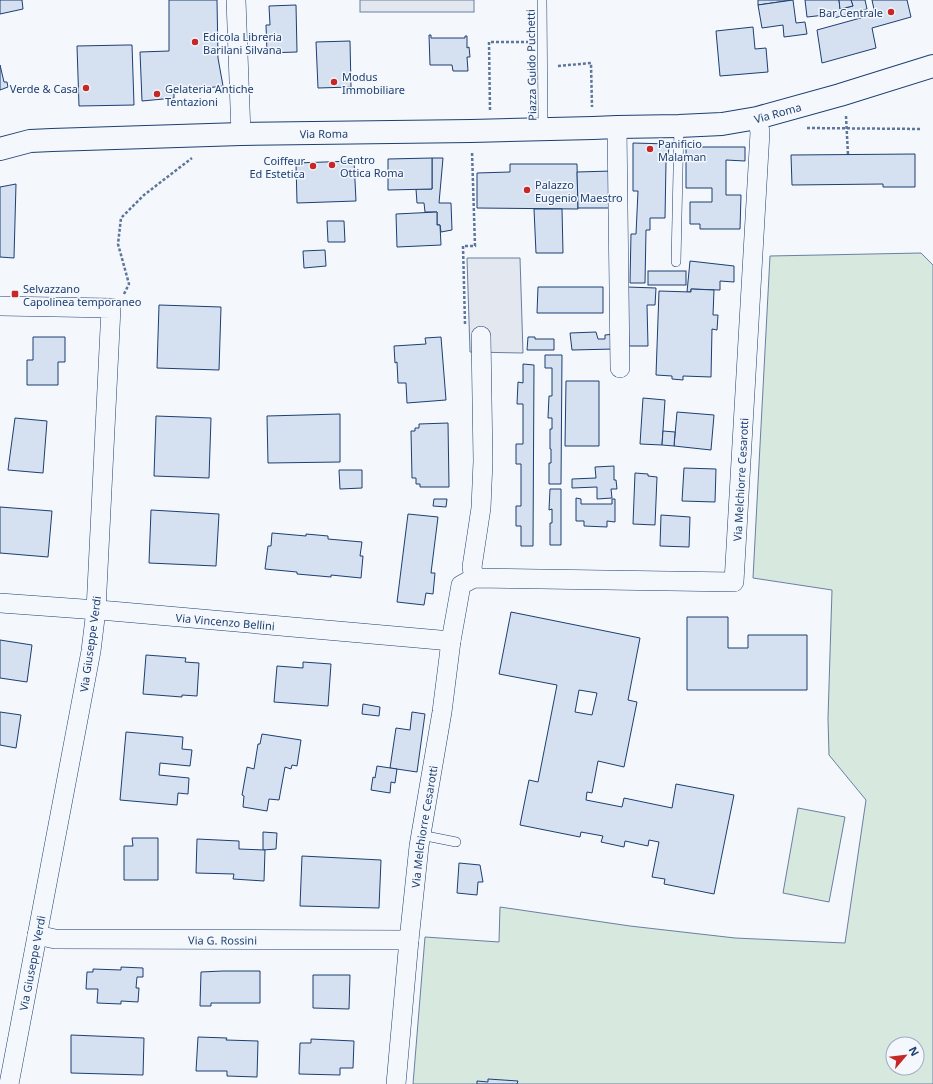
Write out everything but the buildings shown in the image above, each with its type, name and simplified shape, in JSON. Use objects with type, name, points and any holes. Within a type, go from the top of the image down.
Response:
[{"type":"street","points":[[236,0],[241,134]]},
{"type":"street","name":"Via Roma","points":[[0,150],[30,141],[241,134],[543,130],[722,124],[757,118],[840,95],[933,66]]},
{"type":"street","name":"Via Melchiorre Cesarotti","points":[[396,1084],[409,940],[421,835],[442,712],[451,641],[461,585],[474,578],[734,582],[760,139],[757,118]]},
{"type":"street","points":[[617,127],[620,368]]},
{"type":"street","name":"Via Roma","points":[[0,134],[30,141]]},
{"type":"street","name":"Via Giuseppe Verdi","points":[[0,306],[111,308],[96,610],[91,651],[9,1084]]},
{"type":"street","points":[[473,332],[483,461],[481,508],[472,567],[474,578]]},
{"type":"street","name":"Via Vincenzo Bellini","points":[[0,603],[451,641]]},
{"type":"street","name":"Via G. Rossini","points":[[37,935],[55,938],[409,940]]},
{"type":"lane","name":"Piazza Guido Puchetti","points":[[542,0],[543,130]]},
{"type":"lane","points":[[676,262],[678,126]]},
{"type":"lane","points":[[421,835],[456,842]]},
{"type":"path","points":[[490,116],[489,42],[542,42]]},
{"type":"path","points":[[542,68],[591,63],[592,108]]},
{"type":"path","points":[[846,114],[848,155]]},
{"type":"path","points":[[804,128],[922,129]]},
{"type":"path","points":[[472,147],[475,246],[463,246],[473,332]]},
{"type":"path","points":[[123,296],[129,284],[118,244],[121,218],[144,195],[192,158]]},
{"type":"shaded area","points":[[360,0],[474,0],[474,12],[360,12]]},
{"type":"shaded area","points":[[921,253],[933,265],[933,1084],[413,1084],[425,937],[499,942],[500,907],[630,926],[735,938],[845,943],[866,800],[829,755],[828,718],[832,590],[753,578],[770,256]]},
{"type":"shaded area","points":[[467,258],[520,258],[523,353],[470,352]]},
{"type":"shaded area","points":[[798,808],[845,817],[829,902],[783,893]]},
{"type":"place","name":"Bar Centrale","points":[[891,12]]},
{"type":"place","name":"Edicola Libreria Barilani Silvana","points":[[195,42]]},
{"type":"place","name":"Modus Immobiliare","points":[[334,82]]},
{"type":"place","name":"Verde & Casa","points":[[86,88]]},
{"type":"place","name":"Gelateria Antiche Tentazioni","points":[[157,94]]},
{"type":"place","name":"Panificio Malaman","points":[[650,149]]},
{"type":"place","name":"Centro Ottica Roma","points":[[332,165]]},
{"type":"place","name":"Coiffeur Ed Estetica","points":[[313,166]]},
{"type":"place","name":"Palazzo Eugenio Maestro","points":[[527,190]]},
{"type":"place","name":"Selvazzano Capolinea temporaneo","points":[[15,294]]}]
